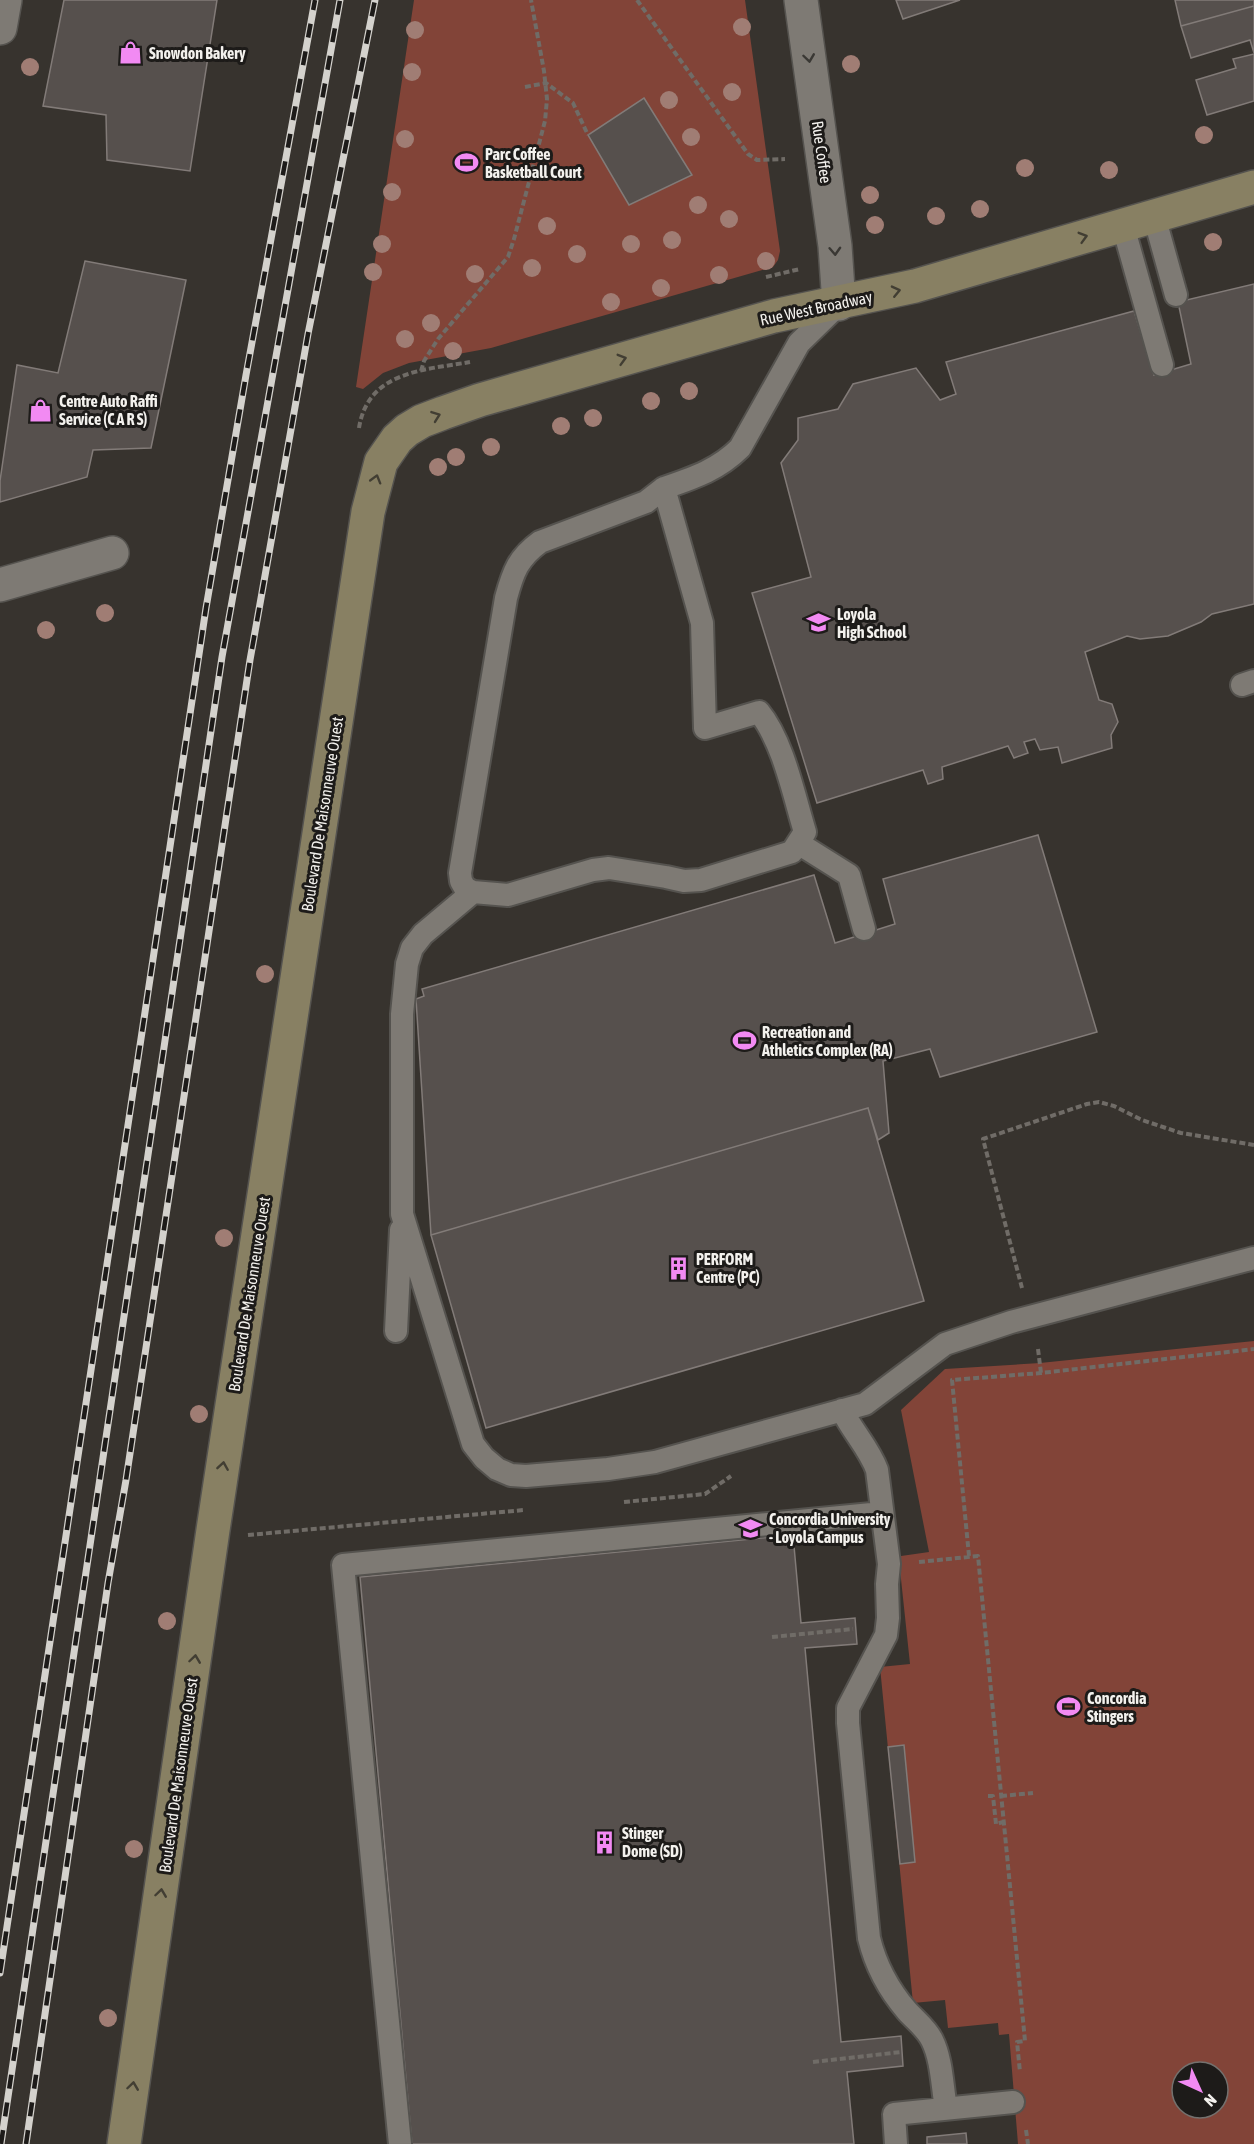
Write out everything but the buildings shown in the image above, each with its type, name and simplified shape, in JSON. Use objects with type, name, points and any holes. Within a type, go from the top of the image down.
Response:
[{"type":"street","points":[[0,28],[5,0]]},
{"type":"street","name":"Rue Coffee","points":[[801,0],[835,246],[839,304]]},
{"type":"street","name":"Rue West Broadway","points":[[389,449],[406,430],[422,421],[480,400],[774,316],[915,286],[1254,187]]},
{"type":"street","name":"Boulevard De Maisonneuve Ouest","points":[[124,2144],[213,1530],[368,512],[375,478],[389,449]]},
{"type":"street","points":[[0,585],[112,553]]},
{"type":"lane","points":[[1154,216],[1176,296]]},
{"type":"lane","points":[[1123,226],[1162,365]]},
{"type":"lane","points":[[664,488],[702,623],[705,728],[759,712],[768,722],[775,738],[805,832],[792,852],[700,880],[684,881],[609,868],[593,870],[508,895],[473,892],[465,888],[460,873],[506,598],[518,562],[540,542],[646,502],[664,488],[699,476],[728,461],[740,448],[799,343],[839,304]]},
{"type":"lane","points":[[798,843],[849,875],[864,929]]},
{"type":"lane","points":[[396,1331],[402,1214],[402,1014],[407,964],[411,948],[423,934],[473,892]]},
{"type":"lane","points":[[402,1214],[473,1444],[497,1469],[511,1475],[526,1476],[608,1469],[655,1462],[865,1404],[945,1344],[959,1338],[1011,1322],[1254,1258]]},
{"type":"lane","points":[[842,1410],[855,1435],[872,1456],[877,1470],[889,1564],[886,1635],[848,1708],[865,1910],[872,1950],[883,1978],[898,2001],[931,2038],[937,2054],[946,2108]]},
{"type":"lane","points":[[400,2144],[343,1565],[882,1513]]},
{"type":"lane","points":[[896,2144],[894,2114],[1013,2102]]},
{"type":"path","points":[[421,371],[424,361],[438,339],[508,257],[544,121],[547,99],[531,0]]},
{"type":"path","points":[[637,0],[748,154],[757,160],[785,159]]},
{"type":"path","points":[[525,87],[546,83],[573,103],[588,135]]},
{"type":"path","points":[[776,274],[800,269]]},
{"type":"path","points":[[1025,1299],[983,1139],[1099,1102],[1181,1133],[1254,1145]]},
{"type":"path","points":[[969,1556],[952,1380],[1041,1373],[1254,1350]]},
{"type":"path","points":[[249,1535],[345,1525]]},
{"type":"path","points":[[913,1562],[978,1556],[1024,2040],[1017,2042],[1021,2076]]},
{"type":"path","points":[[772,1637],[856,1629]]},
{"type":"path","points":[[1001,1796],[1033,1793]]},
{"type":"path","points":[[988,1796],[993,1796],[996,1824],[1003,1822]]},
{"type":"path","points":[[813,2062],[910,2051]]},
{"type":"path","points":[[1025,2122],[1028,2144]]},
{"type":"shaded area","points":[[414,0],[745,0],[780,251],[773,267],[491,348],[409,363],[383,373],[363,389],[356,387]]},
{"type":"shaded area","name":"Concordia Stingers","points":[[1254,1341],[1254,2144],[1018,2144],[1009,2034],[999,2035],[998,2023],[948,2028],[945,2000],[913,2003],[880,1667],[910,1664],[901,1579],[901,1556],[929,1552],[901,1410],[945,1369],[1040,1363]]},
{"type":"railway","points":[[0,1973],[206,608],[315,0]]},
{"type":"railway","points":[[1,2144],[222,657],[340,0]]},
{"type":"railway","points":[[26,2144],[108,1583],[126,1480],[250,660],[308,334],[375,0]]},
{"type":"place","name":"Snowdon Bakery","points":[[131,53]]},
{"type":"place","name":"Parc Coffee Basketball Court","points":[[467,163]]},
{"type":"place","name":"Centre Auto Raffi Service (C A R S)","points":[[41,410]]},
{"type":"place","name":"Loyola High School","points":[[819,623]]},
{"type":"place","name":"Recreation and Athletics Complex (RA)","points":[[744,1041]]},
{"type":"place","name":"PERFORM Centre (PC)","points":[[678,1268]]},
{"type":"place","name":"Concordia University - Loyola Campus","points":[[751,1528]]},
{"type":"place","name":"Concordia Stingers","points":[[1069,1707]]},
{"type":"place","name":"Stinger Dome (SD)","points":[[604,1842]]}]
